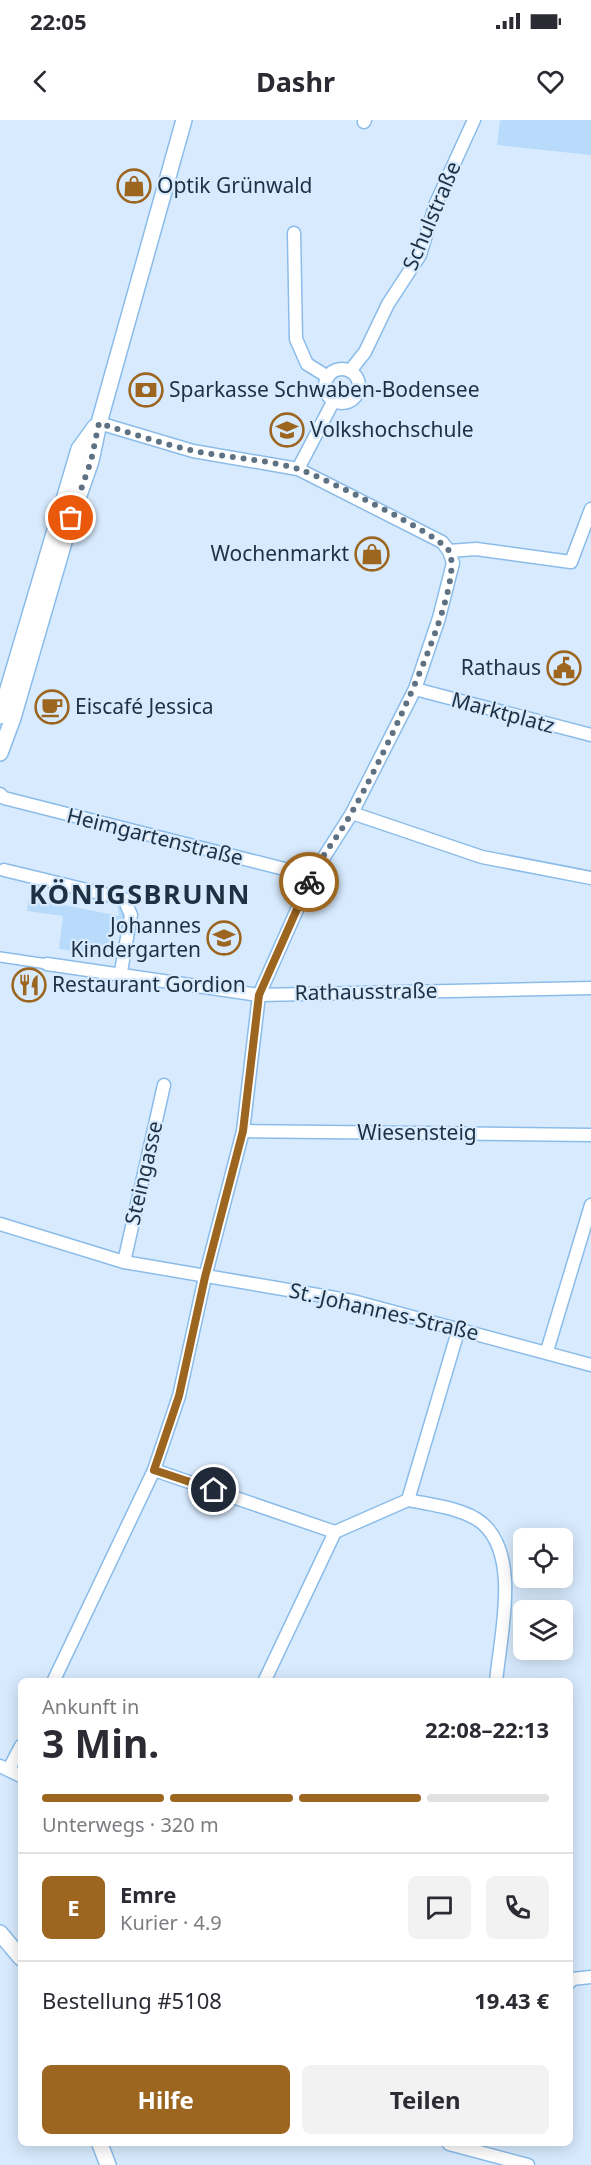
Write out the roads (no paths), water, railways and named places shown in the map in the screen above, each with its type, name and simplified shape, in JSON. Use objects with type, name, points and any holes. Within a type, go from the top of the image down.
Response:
[{"type":"street","points":[[0,716],[79,476],[99,423],[184,120]]},
{"type":"street","name":"Schulstraße","points":[[351,371],[365,352],[388,304],[420,255],[436,203],[474,120]]},
{"type":"street","points":[[294,233],[296,339],[307,364],[328,377]]},
{"type":"street","points":[[340,369],[351,371],[359,384],[357,394],[344,402],[334,400],[327,393],[328,377],[340,369]]},
{"type":"street","points":[[298,469],[334,400]]},
{"type":"street","points":[[55,1678],[154,1470],[179,1396],[205,1277],[243,1131],[259,995],[312,876],[352,813],[415,689],[446,595],[453,563],[449,551],[442,542],[298,469],[193,451],[99,423]]},
{"type":"street","points":[[0,753],[13,718],[79,476]]},
{"type":"street","points":[[449,551],[476,549],[571,562],[591,509]]},
{"type":"street","name":"Marktplatz","points":[[415,689],[591,735]]},
{"type":"street","name":"Heimgartenstraße","points":[[0,794],[4,798],[69,816],[312,876]]},
{"type":"street","points":[[352,813],[482,857],[591,878]]},
{"type":"street","points":[[4,870],[124,899],[131,909],[120,976]]},
{"type":"street","name":"Rathausstraße","points":[[0,957],[259,995],[591,988]]},
{"type":"street","name":"Steingasse","points":[[124,1262],[164,1085]]},
{"type":"street","name":"Wiesensteig","points":[[243,1131],[591,1135]]},
{"type":"street","points":[[547,1351],[591,1205]]},
{"type":"street","name":"St.-Johannes-Straße","points":[[0,1224],[124,1262],[324,1295],[547,1351],[591,1365]]},
{"type":"street","points":[[408,1500],[459,1328]]},
{"type":"street","points":[[154,1470],[335,1532]]},
{"type":"street","points":[[266,1678],[335,1532],[408,1500],[455,1511],[481,1522],[495,1537],[502,1551],[505,1583],[496,1678]]},
{"type":"street","points":[[5,1767],[18,1750]]},
{"type":"street","points":[[0,1933],[18,1954]]},
{"type":"street","points":[[573,1979],[591,1977]]},
{"type":"street","points":[[101,2146],[108,2165]]},
{"type":"street","points":[[457,2146],[528,2165]]},
{"type":"place","name":"Optik Grünwald","points":[[134,186]]},
{"type":"place","name":"Sparkasse Schwaben-Bodensee","points":[[146,390]]},
{"type":"place","name":"Volkshochschule","points":[[287,430]]},
{"type":"place","name":"Wochenmarkt","points":[[372,554]]},
{"type":"place","name":"Rathaus","points":[[564,668]]},
{"type":"place","name":"Eiscafé Jessica","points":[[52,707]]},
{"type":"place","name":"Johannes Kindergarten","points":[[224,938]]},
{"type":"place","name":"Restaurant Gordion","points":[[29,985]]},
{"type":"district","name":"KÖNIGSBRUNN","points":[[140,895]]}]
